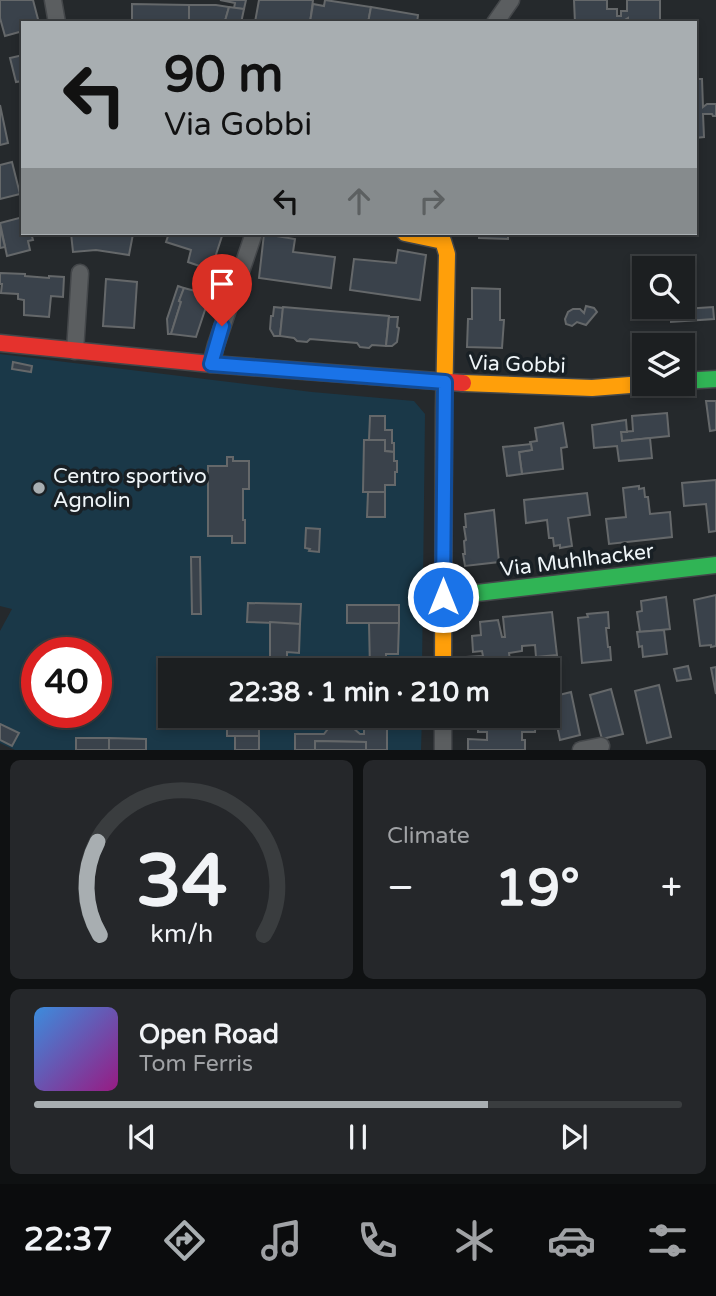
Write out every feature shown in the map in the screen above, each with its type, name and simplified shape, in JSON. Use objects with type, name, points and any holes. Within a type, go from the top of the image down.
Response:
[{"type":"street","points":[[53,0],[57,21]]},
{"type":"street","points":[[496,21],[511,0]]},
{"type":"street","points":[[211,364],[253,235]]},
{"type":"street","points":[[414,235],[443,241],[446,246],[443,658]]},
{"type":"street","points":[[75,351],[80,272]]},
{"type":"street","name":"Via Gobbi","points":[[0,343],[211,364],[445,382],[592,388],[632,385]]},
{"type":"street","points":[[695,380],[716,379]]},
{"type":"street","name":"Via Muhlhacker","points":[[443,597],[716,565]]},
{"type":"street","points":[[443,728],[443,750]]},
{"type":"street","points":[[581,750],[601,746]]},
{"type":"shaded area","points":[[0,354],[312,392],[414,401],[425,414],[422,658],[158,658],[158,728],[422,728],[421,750],[15,750],[0,743],[0,631],[12,609],[0,606]]},
{"type":"building","points":[[0,0],[33,0],[38,21],[21,21],[21,32],[5,36],[0,18]]},
{"type":"building","points":[[220,0],[246,0],[244,9],[234,8],[235,3]]},
{"type":"building","points":[[259,0],[313,0],[310,21],[255,21]]},
{"type":"building","points":[[325,0],[371,7],[368,21],[310,21],[313,4],[324,6]]},
{"type":"building","points":[[574,0],[607,0],[607,9],[617,9],[617,16],[621,16],[621,11],[627,11],[627,0],[660,0],[660,21],[628,21],[628,18],[623,21],[575,21]]},
{"type":"building","points":[[132,4],[189,5],[189,21],[132,21]]},
{"type":"building","points":[[189,5],[229,7],[225,21],[189,21]]},
{"type":"building","points":[[229,7],[244,9],[241,21],[225,21]]},
{"type":"building","points":[[371,7],[418,15],[417,21],[368,21]]},
{"type":"building","points":[[21,55],[21,81],[16,82],[10,58]]},
{"type":"building","points":[[697,79],[702,79],[703,107],[716,104],[716,116],[703,114],[704,137],[697,138]]},
{"type":"building","points":[[0,105],[8,143],[0,145]]},
{"type":"building","points":[[12,162],[20,194],[0,199],[0,165]]},
{"type":"building","points":[[21,218],[21,235],[32,235],[33,240],[28,241],[30,250],[7,256],[0,223]]},
{"type":"building","points":[[0,227],[5,247],[0,248]]},
{"type":"building","points":[[71,235],[133,235],[129,255],[96,250],[73,252]]},
{"type":"building","points":[[168,235],[222,235],[211,270],[188,262],[191,250],[166,242]]},
{"type":"building","points":[[264,235],[295,239],[293,252],[335,257],[331,288],[259,278]]},
{"type":"building","points":[[479,235],[508,235],[508,239],[479,238]]},
{"type":"building","points":[[398,250],[426,255],[420,300],[350,290],[354,259],[396,263]]},
{"type":"building","points":[[0,273],[64,277],[63,297],[51,296],[49,317],[24,315],[24,300],[18,299],[18,294],[1,293]]},
{"type":"building","points":[[106,279],[137,282],[134,328],[103,326]]},
{"type":"building","points":[[178,286],[184,288],[171,334],[168,334],[167,319]]},
{"type":"building","points":[[184,288],[210,295],[196,337],[171,334]]},
{"type":"building","points":[[472,288],[500,289],[500,320],[504,320],[502,348],[467,347],[468,319],[472,319]]},
{"type":"building","points":[[586,306],[597,312],[586,325],[577,322],[572,326],[566,324],[568,312],[580,309],[584,313]]},
{"type":"building","points":[[274,307],[283,308],[280,336],[274,336],[270,329]]},
{"type":"building","points":[[283,307],[389,316],[386,346],[372,345],[369,348],[360,347],[357,343],[310,339],[307,342],[280,336]]},
{"type":"building","points":[[713,307],[714,319],[671,322],[671,319],[695,319],[695,308]]},
{"type":"building","points":[[389,317],[398,317],[399,328],[397,342],[386,346]]},
{"type":"building","points":[[13,362],[32,366],[31,372],[12,369]]},
{"type":"building","points":[[706,401],[716,401],[716,430],[710,431]]},
{"type":"building","points":[[667,413],[669,436],[622,441],[621,432],[633,431],[632,416]]},
{"type":"building","points":[[370,416],[385,416],[385,430],[392,430],[394,452],[385,451],[385,440],[369,440]]},
{"type":"building","points":[[626,420],[627,432],[621,432],[622,441],[650,438],[652,458],[619,461],[617,446],[594,448],[592,425]]},
{"type":"building","points":[[563,423],[567,447],[561,448],[563,469],[522,474],[519,452],[532,450],[530,442],[537,441],[535,428]]},
{"type":"building","points":[[364,440],[385,440],[385,451],[394,452],[394,461],[397,461],[395,485],[385,485],[385,492],[363,492]]},
{"type":"building","points":[[531,444],[532,450],[519,452],[522,474],[507,476],[503,447]]},
{"type":"building","points":[[227,457],[233,457],[233,461],[249,461],[249,489],[243,489],[245,543],[232,543],[232,536],[208,536],[208,466],[227,466]]},
{"type":"building","points":[[716,480],[716,531],[709,532],[706,504],[684,506],[682,483]]},
{"type":"building","points":[[639,486],[639,489],[644,488],[645,497],[648,497],[650,514],[670,512],[672,537],[609,544],[606,519],[626,517],[623,488]]},
{"type":"building","points":[[368,492],[385,492],[385,517],[367,517]]},
{"type":"building","points":[[587,493],[590,515],[568,518],[572,546],[554,546],[553,538],[549,538],[547,520],[526,523],[524,500]]},
{"type":"building","points":[[494,510],[499,562],[465,566],[465,514]]},
{"type":"building","points":[[306,528],[320,529],[319,552],[305,548]]},
{"type":"building","points":[[191,557],[200,557],[201,614],[192,614]]},
{"type":"building","points":[[716,595],[716,646],[700,646],[694,600]]},
{"type":"building","points":[[666,597],[670,629],[640,632],[637,612],[642,611],[641,601]]},
{"type":"building","points":[[248,603],[301,604],[300,624],[247,622]]},
{"type":"building","points":[[347,605],[399,605],[399,623],[347,623]]},
{"type":"building","points":[[552,612],[557,655],[536,657],[535,645],[522,646],[522,651],[509,653],[510,658],[467,658],[483,656],[482,651],[473,652],[472,636],[481,635],[480,622],[498,620],[502,637],[505,637],[503,617]]},
{"type":"building","points":[[608,612],[609,628],[606,628],[611,660],[582,663],[578,618],[588,617],[587,614]]},
{"type":"building","points":[[270,622],[300,624],[299,653],[287,652],[287,658],[270,658]]},
{"type":"building","points":[[369,623],[399,623],[398,654],[386,654],[386,658],[370,658]]},
{"type":"building","points":[[664,630],[667,654],[643,657],[637,632]]},
{"type":"building","points":[[688,666],[691,679],[677,681],[674,669]]},
{"type":"building","points":[[716,667],[716,694],[711,668]]},
{"type":"building","points":[[659,685],[671,737],[647,743],[635,691]]},
{"type":"building","points":[[611,689],[623,734],[602,739],[590,695]]},
{"type":"building","points":[[571,692],[580,735],[560,740],[557,728],[560,728],[560,695]]},
{"type":"building","points":[[0,724],[19,733],[12,746],[0,740]]},
{"type":"building","points":[[227,728],[259,728],[259,736],[227,736]]},
{"type":"building","points":[[328,728],[353,728],[364,734],[364,728],[387,728],[387,750],[366,750],[366,742],[315,741],[315,750],[295,750],[295,734],[324,734]]},
{"type":"building","points":[[478,728],[535,728],[535,732],[522,732],[525,750],[468,750],[468,739],[487,740],[487,732],[478,732]]},
{"type":"building","points":[[235,736],[259,736],[259,750],[235,750]]},
{"type":"building","points":[[76,738],[109,738],[109,750],[76,750]]},
{"type":"building","points":[[109,738],[146,739],[146,750],[109,750]]},
{"type":"building","points":[[315,741],[366,742],[366,750],[315,750]]},
{"type":"traffic: fast","points":[[695,380],[716,379]]},
{"type":"traffic: fast","points":[[443,597],[716,565]]},
{"type":"traffic: slow","points":[[414,235],[443,241],[447,254],[443,658]]},
{"type":"traffic: slow","points":[[463,383],[592,388],[632,385]]},
{"type":"traffic: jam","points":[[0,343],[211,364],[463,383]]},
{"type":"place","name":"Centro sportivo Agnolin","points":[[39,488]]},
{"type":"route","points":[[222,326],[211,364],[445,382],[443,597]]}]
